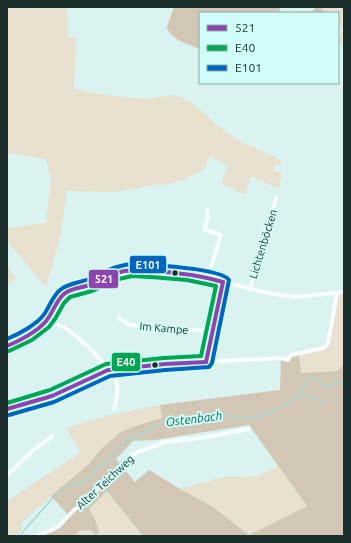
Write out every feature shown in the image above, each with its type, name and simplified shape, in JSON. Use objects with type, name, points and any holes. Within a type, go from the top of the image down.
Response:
[{"type":"street","name":"Lichtenböcken","points":[[250,289],[276,199]]},
{"type":"street","points":[[207,210],[208,217],[204,229],[221,235],[208,277]]},
{"type":"street","points":[[7,346],[48,320],[57,302],[65,293],[91,285],[120,272],[131,270],[208,277],[250,289],[295,297],[344,292]]},
{"type":"street","points":[[206,362],[223,282]]},
{"type":"street","points":[[7,409],[52,396],[108,370],[165,364],[281,358],[288,360],[291,355],[323,348],[328,343],[337,293]]},
{"type":"street","name":"Im Kampe","points":[[119,318],[128,324],[149,328],[212,331]]},
{"type":"street","points":[[48,320],[64,327],[75,335],[104,364],[108,370]]},
{"type":"street","points":[[114,369],[118,398],[114,409]]},
{"type":"street","name":"Alter Teichweg","points":[[37,536],[60,525],[73,511],[124,466],[134,454],[165,442],[208,437],[249,429]]},
{"type":"street","points":[[7,474],[30,453],[52,436]]},
{"type":"shaded area","points":[[7,7],[67,7],[68,37],[76,37],[74,89],[106,95],[146,99],[177,96],[185,99],[234,138],[275,157],[280,161],[282,165],[275,164],[273,171],[282,173],[279,189],[251,176],[245,195],[221,183],[228,166],[209,156],[204,170],[183,180],[165,185],[154,185],[116,192],[67,191],[60,238],[46,287],[7,241],[7,228],[46,223],[51,179],[46,159],[7,153]]},
{"type":"shaded area","points":[[174,7],[281,7],[278,12],[199,12],[199,49],[180,41],[172,35],[167,27]]},
{"type":"shaded area","points":[[316,7],[320,7],[325,12],[311,12]]},
{"type":"shaded area","points":[[320,7],[344,7],[344,29],[339,24],[339,12],[325,12]]},
{"type":"shaded area","points":[[344,30],[344,46],[339,43],[339,36]]},
{"type":"shaded area","points":[[7,266],[16,278],[7,286]]},
{"type":"shaded area","points":[[344,292],[344,365],[337,371],[301,373],[299,354],[326,346],[337,293]]},
{"type":"shaded area","points":[[299,354],[301,373],[337,371],[344,364],[344,536],[143,536],[107,491],[89,509],[94,517],[99,532],[96,535],[91,530],[79,531],[74,536],[41,536],[70,517],[51,496],[89,464],[100,450],[121,432],[162,418],[160,405],[280,390],[281,358],[288,360],[291,355]],"holes":[[[249,425],[307,506],[249,535],[213,507],[149,470],[135,482],[116,459],[133,441],[155,440]]]},
{"type":"shaded area","points":[[160,405],[162,418],[121,432],[100,450],[89,464],[22,522],[22,529],[18,536],[7,536],[7,501],[81,452],[66,428],[110,415]]},
{"type":"shaded area","points":[[278,466],[307,506],[249,535],[213,507],[180,489],[223,477],[257,476]]},
{"type":"shaded area","points":[[107,491],[143,536],[74,536],[79,530],[91,530],[94,517],[89,509]]},
{"type":"waterway","name":"Ostenbach","points":[[21,534],[51,500],[66,486],[87,480],[97,468],[106,463],[123,443],[160,423],[173,419],[224,415],[245,418],[261,416],[275,411],[291,400],[297,395],[308,380],[312,378],[325,385],[344,383]]},
{"type":"waterway","points":[[296,396],[310,396],[324,403]]},
{"type":"transit line","name":"E101","points":[[7,339],[38,321],[45,313],[55,295],[63,288],[70,284],[89,279],[123,265],[136,264],[186,268],[213,273],[223,276],[229,280],[212,363],[209,367],[110,376],[54,402],[9,415]]},
{"type":"transit line","name":"521","points":[[7,346],[24,338],[41,326],[49,317],[59,299],[67,292],[90,285],[119,272],[167,272],[223,282]]},
{"type":"transit line","name":"E40","points":[[7,403],[50,390],[106,364],[201,356],[216,286],[187,280],[151,277],[132,276],[119,279],[92,291],[70,297],[64,303],[49,327],[32,340],[9,351]]},
{"type":"transit line","name":"521","points":[[206,362],[223,282]]},
{"type":"transit line","name":"521","points":[[7,409],[52,396],[108,370],[165,364],[206,362]]}]
